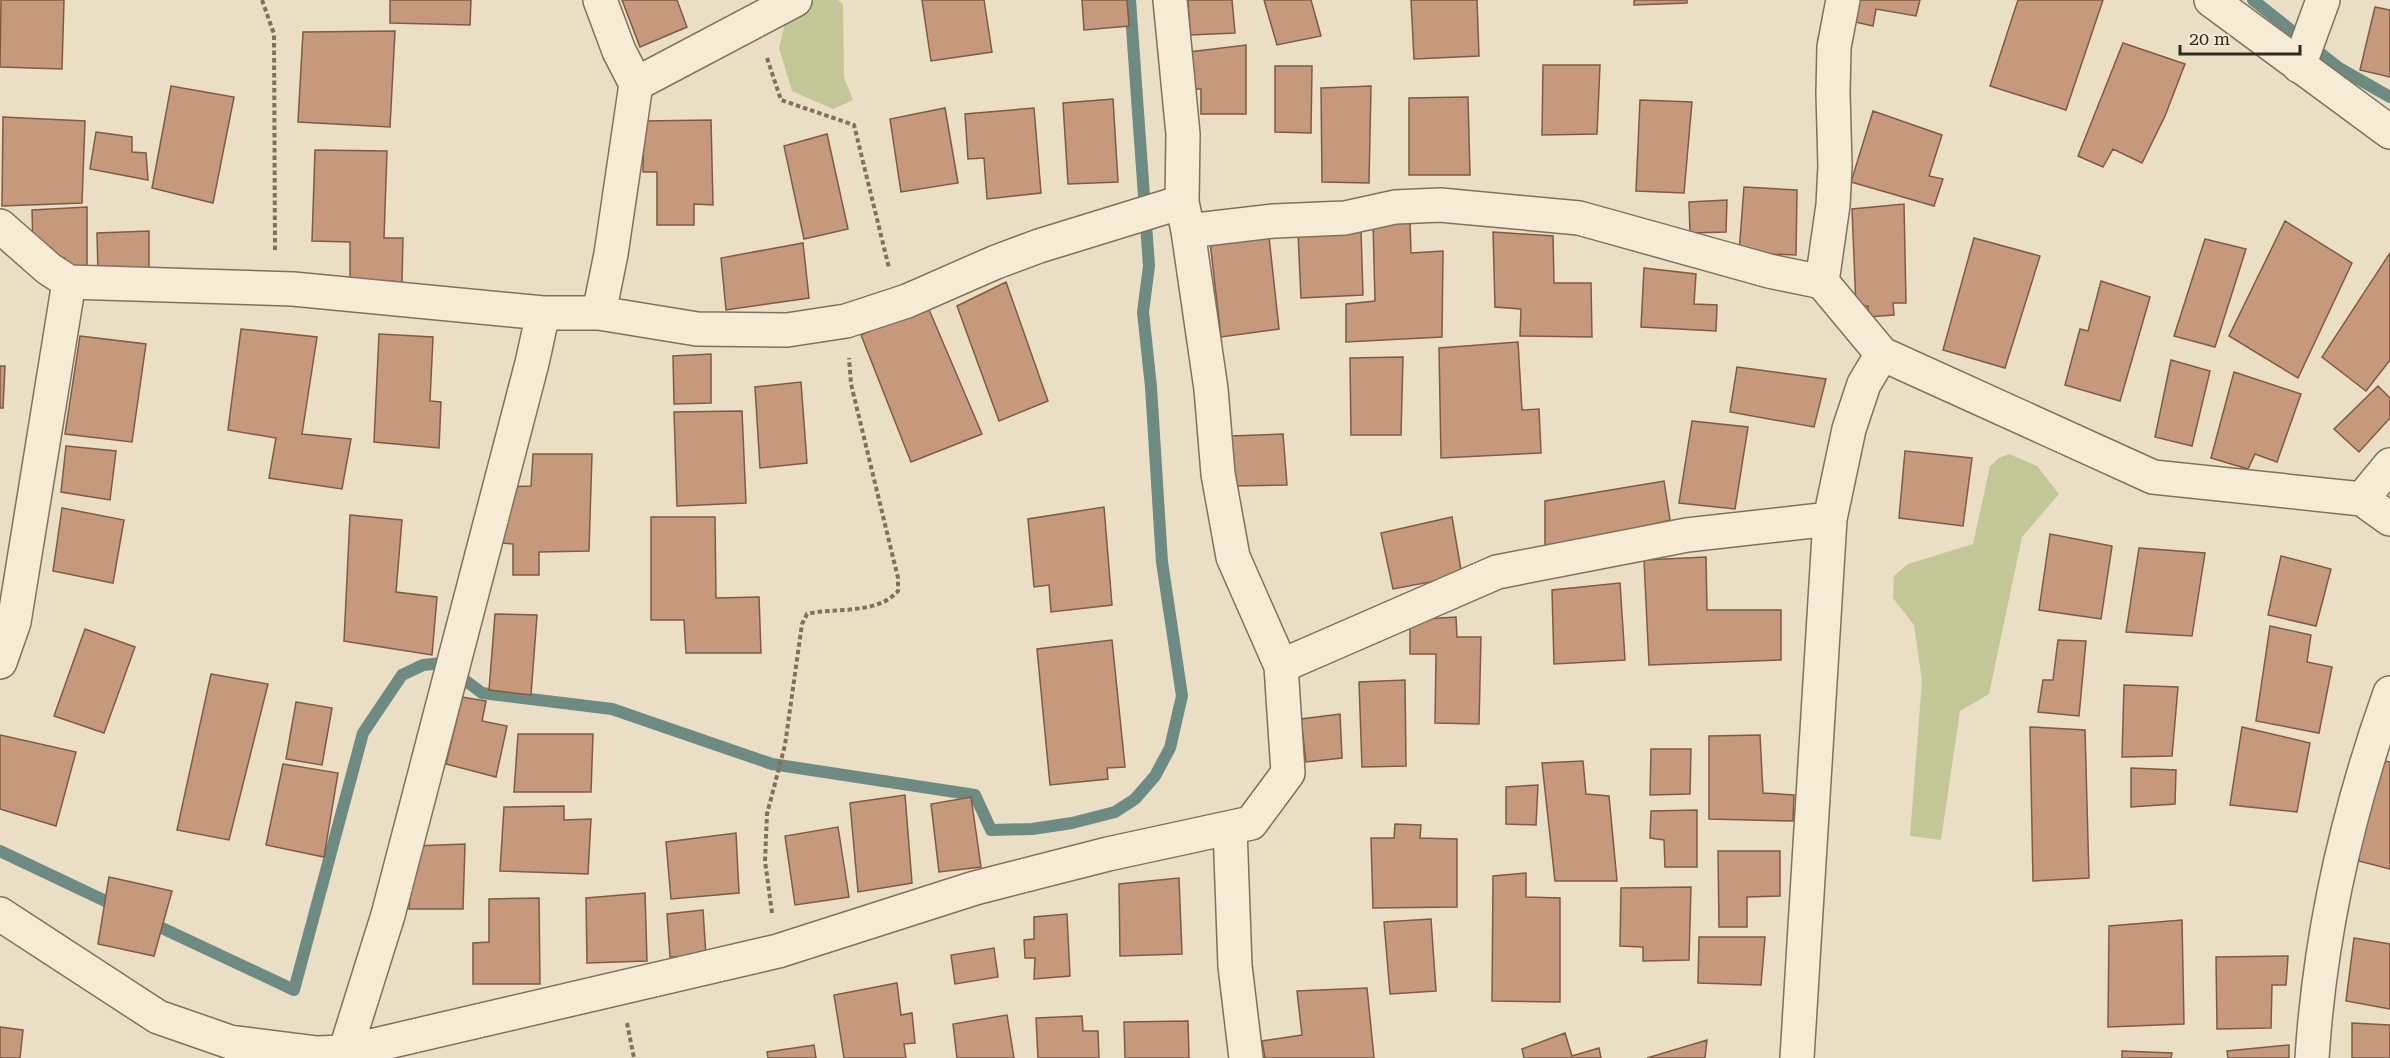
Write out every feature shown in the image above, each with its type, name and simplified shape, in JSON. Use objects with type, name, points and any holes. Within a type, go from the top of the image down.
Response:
[{"type":"street","points":[[599,313],[611,254],[636,84],[619,51],[600,0]]},
{"type":"street","points":[[636,84],[795,0]]},
{"type":"street","points":[[0,914],[158,1017],[230,1042],[346,1055],[778,951],[975,888],[1108,854],[1251,823],[1288,773],[1281,666],[1233,556],[1218,474],[1210,389],[1185,216],[1184,134],[1170,0]]},
{"type":"street","points":[[1822,282],[1833,205],[1834,47],[1843,0]]},
{"type":"street","points":[[2211,0],[2390,132]]},
{"type":"street","points":[[2300,64],[2320,9]]},
{"type":"street","points":[[0,226],[35,258],[69,282],[275,289],[543,313],[599,313],[697,329],[787,330],[846,321],[897,304],[996,261],[1096,227],[1185,216],[1274,221],[1345,218],[1395,207],[1440,205],[1579,218],[1769,271],[1822,282],[1882,354],[2153,477],[2362,499],[2390,519]]},
{"type":"street","points":[[0,662],[14,622],[69,282]]},
{"type":"street","points":[[346,1055],[388,915],[532,363],[543,313]]},
{"type":"street","points":[[1797,1058],[1830,519],[1849,429],[1864,384],[1882,354]]},
{"type":"street","points":[[2362,499],[2390,465]]},
{"type":"street","points":[[1281,666],[1497,572],[1687,535],[1830,519]]},
{"type":"street","points":[[2312,1058],[2316,997],[2345,834],[2390,693]]},
{"type":"street","points":[[1230,828],[1234,966],[1246,1058]]},
{"type":"path","points":[[262,0],[274,34],[275,289]]},
{"type":"path","points":[[755,21],[781,99],[854,125],[897,304]]},
{"type":"path","points":[[778,951],[765,861],[766,814],[785,745],[802,624],[807,614],[866,607],[891,599],[898,591],[898,578],[851,384],[846,321]]},
{"type":"green space","points":[[808,0],[838,0],[843,4],[844,77],[853,100],[833,109],[792,91],[779,48],[788,11]]},
{"type":"green space","points":[[2009,454],[2037,466],[2059,494],[2022,537],[1989,694],[1960,711],[1941,840],[1910,836],[1922,681],[1914,625],[1893,598],[1894,576],[1908,564],[1973,544],[1990,466],[1999,458]]},
{"type":"building","points":[[1,0],[64,0],[62,69],[0,67]]},
{"type":"building","points":[[390,0],[471,0],[470,25],[390,23]]},
{"type":"building","points":[[622,0],[677,0],[687,27],[640,47]]},
{"type":"building","points":[[922,0],[984,0],[992,52],[931,61]]},
{"type":"building","points":[[1082,0],[1127,0],[1129,26],[1084,30]]},
{"type":"building","points":[[1188,0],[1232,0],[1235,33],[1190,35]]},
{"type":"building","points":[[1264,0],[1311,0],[1321,36],[1277,45]]},
{"type":"building","points":[[1411,0],[1477,0],[1479,56],[1414,59]]},
{"type":"building","points":[[1634,0],[1687,0],[1687,3],[1634,5]]},
{"type":"building","points":[[1856,0],[1920,0],[1916,16],[1876,9],[1873,26],[1851,21]]},
{"type":"building","points":[[2018,0],[2103,0],[2066,110],[1990,86]]},
{"type":"building","points":[[2375,7],[2390,10],[2390,77],[2360,70]]},
{"type":"building","points":[[395,31],[390,127],[298,122],[303,32]]},
{"type":"building","points":[[2123,43],[2185,64],[2165,116],[2142,163],[2113,149],[2103,167],[2078,156]]},
{"type":"building","points":[[1246,45],[1246,114],[1201,114],[1201,89],[1192,89],[1189,52]]},
{"type":"building","points":[[1543,65],[1600,65],[1597,134],[1542,135]]},
{"type":"building","points":[[1275,66],[1312,66],[1311,133],[1275,132]]},
{"type":"building","points":[[171,86],[234,97],[213,203],[152,188]]},
{"type":"building","points":[[1371,86],[1369,183],[1322,182],[1321,88]]},
{"type":"building","points":[[1468,97],[1470,175],[1409,175],[1409,98]]},
{"type":"building","points":[[1113,99],[1118,182],[1068,184],[1063,103]]},
{"type":"building","points":[[1640,100],[1692,102],[1684,193],[1636,191]]},
{"type":"building","points":[[945,108],[958,183],[901,192],[890,119]]},
{"type":"building","points":[[1034,108],[1041,193],[987,199],[984,158],[968,159],[965,114]]},
{"type":"building","points":[[1873,111],[1942,135],[1929,176],[1943,179],[1934,206],[1851,182]]},
{"type":"building","points":[[3,117],[85,121],[82,203],[2,206]]},
{"type":"building","points":[[711,120],[713,205],[694,204],[694,225],[657,225],[657,172],[643,172],[644,121]]},
{"type":"building","points":[[96,132],[132,137],[132,152],[146,153],[148,180],[90,169]]},
{"type":"building","points":[[827,134],[848,229],[804,239],[784,146]]},
{"type":"building","points":[[315,150],[387,151],[384,238],[403,238],[402,282],[350,279],[350,242],[312,241]]},
{"type":"building","points":[[1744,187],[1797,190],[1796,255],[1739,253]]},
{"type":"building","points":[[1727,200],[1726,232],[1690,233],[1689,202]]},
{"type":"building","points":[[1904,204],[1906,303],[1893,303],[1894,315],[1868,317],[1868,306],[1856,307],[1852,209]]},
{"type":"building","points":[[87,207],[87,269],[65,269],[65,258],[42,257],[33,249],[32,210]]},
{"type":"building","points":[[1410,221],[1411,253],[1443,251],[1442,337],[1346,342],[1346,304],[1375,301],[1373,223]]},
{"type":"building","points":[[2285,221],[2352,263],[2298,378],[2229,336]]},
{"type":"building","points":[[149,231],[149,273],[98,273],[97,233]]},
{"type":"building","points":[[1361,231],[1363,295],[1301,298],[1298,233]]},
{"type":"building","points":[[1493,232],[1553,236],[1554,283],[1591,283],[1592,337],[1520,336],[1521,309],[1495,307]]},
{"type":"building","points":[[1269,237],[1279,329],[1221,337],[1210,242]]},
{"type":"building","points":[[1974,238],[2040,256],[2005,368],[1943,350]]},
{"type":"building","points":[[2205,239],[2246,249],[2215,347],[2174,336]]},
{"type":"building","points":[[803,243],[809,298],[726,310],[721,258]]},
{"type":"building","points":[[2390,253],[2390,360],[2366,391],[2322,357]]},
{"type":"building","points":[[1644,268],[1696,274],[1694,304],[1717,305],[1716,331],[1641,327]]},
{"type":"building","points":[[2101,281],[2150,297],[2120,401],[2065,385],[2080,329],[2088,331]]},
{"type":"building","points":[[1006,282],[1048,401],[999,421],[957,306]]},
{"type":"building","points":[[927,305],[982,434],[911,462],[861,335]]},
{"type":"building","points":[[241,329],[317,337],[302,434],[351,439],[342,489],[269,478],[276,438],[228,430]]},
{"type":"building","points":[[379,334],[433,337],[430,401],[441,402],[439,448],[374,442]]},
{"type":"building","points":[[80,336],[146,344],[132,442],[65,434]]},
{"type":"building","points":[[1518,342],[1522,410],[1539,409],[1541,453],[1441,458],[1439,348]]},
{"type":"building","points":[[711,354],[711,403],[674,404],[673,356]]},
{"type":"building","points":[[1403,357],[1401,435],[1351,435],[1350,358]]},
{"type":"building","points":[[2171,360],[2210,371],[2192,446],[2155,437]]},
{"type":"building","points":[[0,366],[5,366],[3,408],[0,408]]},
{"type":"building","points":[[1737,367],[1826,379],[1814,427],[1730,412]]},
{"type":"building","points":[[2234,372],[2301,394],[2277,462],[2255,454],[2248,469],[2211,458]]},
{"type":"building","points":[[801,382],[807,463],[760,468],[755,387]]},
{"type":"building","points":[[2378,386],[2390,398],[2390,418],[2359,452],[2334,429]]},
{"type":"building","points":[[742,411],[746,503],[677,506],[674,412]]},
{"type":"building","points":[[1692,421],[1748,427],[1735,509],[1679,503]]},
{"type":"building","points":[[1283,434],[1287,485],[1236,486],[1231,436]]},
{"type":"building","points":[[66,446],[116,451],[110,500],[61,492]]},
{"type":"building","points":[[1905,451],[1972,458],[1963,526],[1899,518]]},
{"type":"building","points":[[533,454],[592,454],[589,551],[539,552],[539,575],[513,575],[513,544],[502,543],[502,487],[531,486]]},
{"type":"building","points":[[1664,481],[1670,520],[1545,555],[1545,501]]},
{"type":"building","points":[[1104,507],[1112,605],[1051,612],[1049,585],[1034,587],[1028,519]]},
{"type":"building","points":[[62,508],[124,520],[113,583],[53,571]]},
{"type":"building","points":[[350,515],[402,520],[396,592],[437,597],[432,655],[344,641]]},
{"type":"building","points":[[651,517],[715,517],[716,598],[759,597],[761,653],[686,653],[684,620],[651,620]]},
{"type":"building","points":[[1452,517],[1462,576],[1393,589],[1381,533]]},
{"type":"building","points":[[2050,534],[2112,546],[2101,619],[2039,610]]},
{"type":"building","points":[[2139,548],[2205,553],[2192,636],[2126,632]]},
{"type":"building","points":[[2281,556],[2331,569],[2316,626],[2268,615]]},
{"type":"building","points":[[1706,557],[1707,610],[1781,610],[1781,660],[1649,665],[1644,560]]},
{"type":"building","points":[[1620,583],[1625,660],[1554,664],[1552,590]]},
{"type":"building","points":[[495,614],[537,615],[531,695],[489,690]]},
{"type":"building","points":[[1456,617],[1457,637],[1481,637],[1479,724],[1435,723],[1436,654],[1410,654],[1410,620]]},
{"type":"building","points":[[2270,626],[2311,635],[2307,662],[2332,667],[2319,733],[2256,721]]},
{"type":"building","points":[[85,629],[135,647],[104,733],[54,716]]},
{"type":"building","points":[[1112,640],[1125,767],[1107,768],[1108,779],[1050,785],[1037,649]]},
{"type":"building","points":[[2058,640],[2086,641],[2079,716],[2038,712],[2043,680],[2053,680]]},
{"type":"building","points":[[211,674],[268,684],[229,840],[177,830]]},
{"type":"building","points":[[1405,680],[1406,766],[1362,767],[1359,682]]},
{"type":"building","points":[[2124,685],[2178,687],[2172,756],[2122,757]]},
{"type":"building","points":[[462,697],[486,701],[482,721],[507,726],[496,777],[446,764]]},
{"type":"building","points":[[296,702],[332,708],[322,765],[286,759]]},
{"type":"building","points":[[1340,714],[1342,758],[1306,762],[1301,719]]},
{"type":"building","points":[[2030,727],[2085,730],[2089,878],[2033,881]]},
{"type":"building","points":[[2242,727],[2310,743],[2297,812],[2230,805]]},
{"type":"building","points":[[518,734],[593,734],[591,792],[514,792]]},
{"type":"building","points":[[0,735],[76,752],[56,826],[0,809]]},
{"type":"building","points":[[1760,735],[1763,793],[1794,795],[1793,821],[1709,819],[1709,736]]},
{"type":"building","points":[[1651,749],[1691,749],[1690,794],[1650,795]]},
{"type":"building","points":[[2374,759],[2390,762],[2390,869],[2347,858]]},
{"type":"building","points":[[1583,761],[1586,794],[1609,796],[1617,881],[1555,881],[1542,763]]},
{"type":"building","points":[[283,764],[338,773],[324,857],[266,845]]},
{"type":"building","points":[[2131,768],[2176,770],[2175,804],[2131,807]]},
{"type":"building","points":[[1538,785],[1536,825],[1506,824],[1506,787]]},
{"type":"building","points":[[905,795],[912,883],[858,892],[850,803]]},
{"type":"building","points":[[971,797],[981,867],[939,872],[931,804]]},
{"type":"building","points":[[564,806],[564,820],[591,819],[588,874],[500,871],[504,807]]},
{"type":"building","points":[[1697,810],[1697,867],[1665,867],[1664,840],[1650,838],[1651,811]]},
{"type":"building","points":[[1395,824],[1421,825],[1420,838],[1457,839],[1457,907],[1373,908],[1371,838],[1394,838]]},
{"type":"building","points":[[838,827],[849,897],[795,905],[785,836]]},
{"type":"building","points":[[736,833],[739,893],[671,899],[666,842]]},
{"type":"building","points":[[465,844],[463,909],[409,909],[414,846]]},
{"type":"building","points":[[1718,851],[1780,851],[1780,896],[1747,897],[1747,927],[1719,927]]},
{"type":"building","points":[[1526,873],[1526,897],[1560,898],[1560,1002],[1492,1001],[1493,876]]},
{"type":"building","points":[[109,877],[172,891],[154,956],[98,944]]},
{"type":"building","points":[[1179,878],[1182,954],[1120,956],[1119,884]]},
{"type":"building","points":[[1691,887],[1689,960],[1643,961],[1643,947],[1620,946],[1621,888]]},
{"type":"building","points":[[645,893],[647,961],[587,963],[586,898]]},
{"type":"building","points":[[539,898],[540,984],[473,984],[473,943],[489,942],[489,899]]},
{"type":"building","points":[[703,910],[706,956],[670,957],[667,914]]},
{"type":"building","points":[[1067,914],[1070,976],[1034,979],[1035,958],[1025,958],[1024,940],[1034,939],[1034,917]]},
{"type":"building","points":[[1431,919],[1436,991],[1390,994],[1384,922]]},
{"type":"building","points":[[2182,920],[2184,1024],[2108,1027],[2109,926]]},
{"type":"building","points":[[1699,937],[1765,937],[1761,985],[1698,983]]},
{"type":"building","points":[[2354,938],[2390,944],[2390,1009],[2346,1001]]},
{"type":"building","points":[[994,948],[998,977],[955,984],[951,955]]},
{"type":"building","points":[[2288,956],[2286,985],[2272,985],[2271,1028],[2217,1029],[2216,957]]},
{"type":"building","points":[[897,983],[901,1015],[912,1013],[915,1043],[904,1044],[906,1058],[844,1058],[834,995]]},
{"type":"building","points":[[1367,988],[1374,1058],[1265,1058],[1262,1041],[1302,1035],[1297,991]]},
{"type":"building","points":[[1007,1015],[1014,1058],[957,1058],[953,1024]]},
{"type":"building","points":[[1082,1016],[1083,1031],[1098,1031],[1099,1058],[1038,1058],[1036,1018]]},
{"type":"building","points":[[1188,1021],[1189,1058],[1125,1058],[1124,1022]]},
{"type":"building","points":[[2352,1023],[2390,1025],[2390,1058],[2352,1058]]},
{"type":"building","points":[[0,1027],[23,1030],[20,1058],[0,1058]]},
{"type":"building","points":[[1565,1033],[1572,1056],[1599,1048],[1601,1058],[1524,1058],[1522,1049]]},
{"type":"building","points":[[1707,1040],[1705,1058],[1647,1058]]},
{"type":"building","points":[[814,1045],[816,1058],[768,1058],[767,1052]]},
{"type":"building","points":[[2289,1045],[2289,1058],[2228,1058],[2227,1051]]},
{"type":"building","points":[[2122,1051],[2172,1053],[2171,1058],[2122,1058]]},
{"type":"waterway","points":[[147,921],[294,990],[363,733],[402,675],[423,665],[442,663],[482,693],[612,709],[772,764],[975,795],[991,830],[1032,829],[1072,823],[1115,812],[1135,799],[1155,776],[1170,748],[1182,696],[1162,562],[1151,387],[1143,312],[1149,266],[1130,0]]},
{"type":"waterway","points":[[2253,0],[2339,68],[2390,97]]},
{"type":"waterway","points":[[0,851],[118,907]]}]
